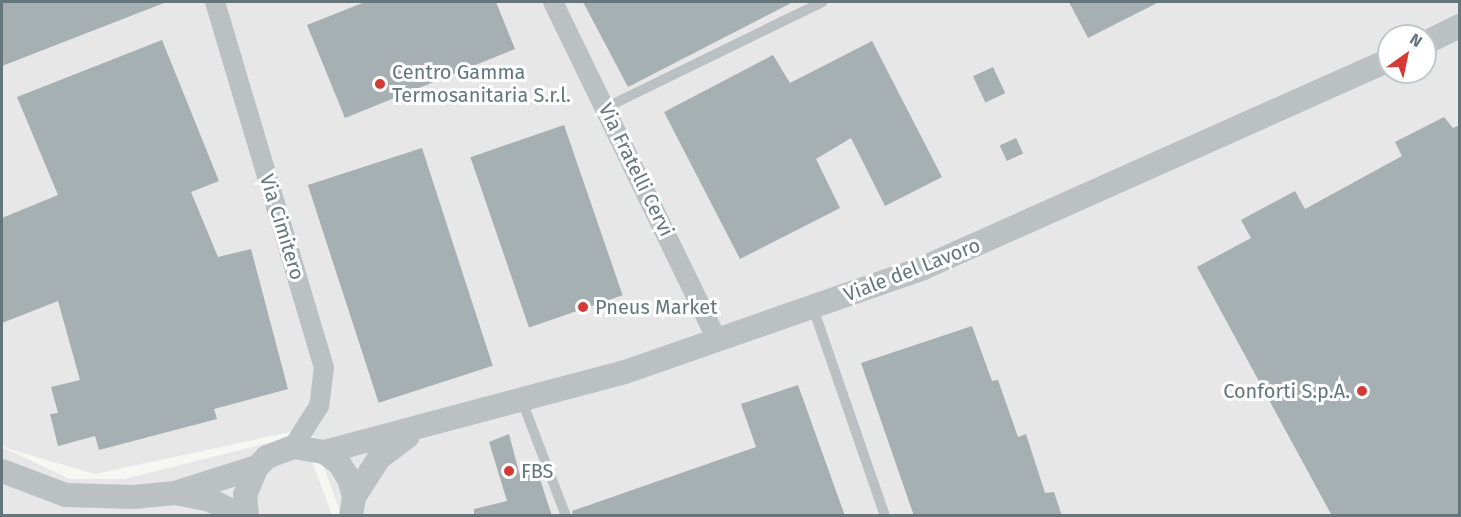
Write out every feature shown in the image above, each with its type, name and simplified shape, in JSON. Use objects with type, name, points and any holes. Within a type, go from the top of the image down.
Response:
[{"type":"street","name":"Via Cimitero","points":[[215,2],[324,367],[319,406],[293,447]]},
{"type":"street","name":"Via Fratelli Cervi","points":[[553,2],[717,339]]},
{"type":"street","points":[[1437,37],[1460,26]]},
{"type":"street","name":"Viale del Lavoro","points":[[293,447],[324,452],[415,431],[522,401],[813,308],[955,256],[1377,65]]},
{"type":"street","name":"Viale del Lavoro","points":[[353,506],[379,458],[415,431]]},
{"type":"street","points":[[248,516],[245,495],[257,467],[267,457],[293,447]]},
{"type":"street","name":"Viale del Lavoro","points":[[324,452],[339,464],[349,479],[353,506]]},
{"type":"street","points":[[2,471],[66,495],[134,497],[175,493],[257,467]]},
{"type":"street","points":[[175,493],[210,500],[242,516]]},
{"type":"lane","points":[[605,108],[822,2]]},
{"type":"lane","points":[[813,308],[885,516]]},
{"type":"lane","points":[[522,401],[566,516]]},
{"type":"shaded area","points":[[2,2],[1459,2],[1459,515],[342,516],[309,428],[95,474],[9,449],[2,444]]},
{"type":"shaded area","points":[[302,435],[332,515],[2,516],[2,447],[70,479],[124,479]]},
{"type":"building","points":[[2,2],[164,2],[164,3],[2,66]]},
{"type":"building","name":"Centro Gamma Termosanitaria S.r.l.","points":[[365,2],[496,2],[515,49],[345,118],[307,25]]},
{"type":"building","points":[[583,2],[793,2],[628,87]]},
{"type":"building","points":[[1069,2],[1159,2],[1088,38]]},
{"type":"building","points":[[162,40],[219,181],[191,192],[218,257],[251,249],[288,389],[214,409],[217,419],[99,450],[95,436],[58,446],[50,414],[58,413],[51,387],[80,380],[58,301],[2,323],[2,218],[58,195],[17,97]]},
{"type":"building","points":[[872,41],[942,177],[885,206],[851,138],[816,159],[840,208],[740,259],[664,112],[773,55],[790,83]]},
{"type":"building","points":[[993,67],[1005,93],[985,103],[973,76]]},
{"type":"building","name":"Conforti S.p.A.","points":[[1444,117],[1453,128],[1460,125],[1460,516],[1332,516],[1197,267],[1251,238],[1241,220],[1295,191],[1305,209],[1402,156],[1395,142]]},
{"type":"building","points":[[564,125],[623,295],[529,327],[470,157]]},
{"type":"building","points":[[1016,138],[1023,153],[1007,161],[1000,146]]},
{"type":"building","points":[[422,148],[493,366],[379,403],[308,185]]},
{"type":"building","points":[[972,326],[992,381],[998,380],[1018,437],[1026,434],[1045,493],[1054,492],[1062,516],[914,516],[861,363]]},
{"type":"building","points":[[798,385],[845,516],[573,516],[572,511],[756,447],[741,404]]},
{"type":"building","name":"FBS","points":[[509,434],[520,476],[538,473],[552,516],[474,516],[474,509],[507,501],[489,442]]},
{"type":"place","name":"Centro Gamma Termosanitaria S.r.l.","points":[[380,84]]},
{"type":"place","name":"Pneus Market","points":[[583,307]]},
{"type":"place","name":"Conforti S.p.A.","points":[[1362,391]]},
{"type":"place","name":"FBS","points":[[509,471]]}]
